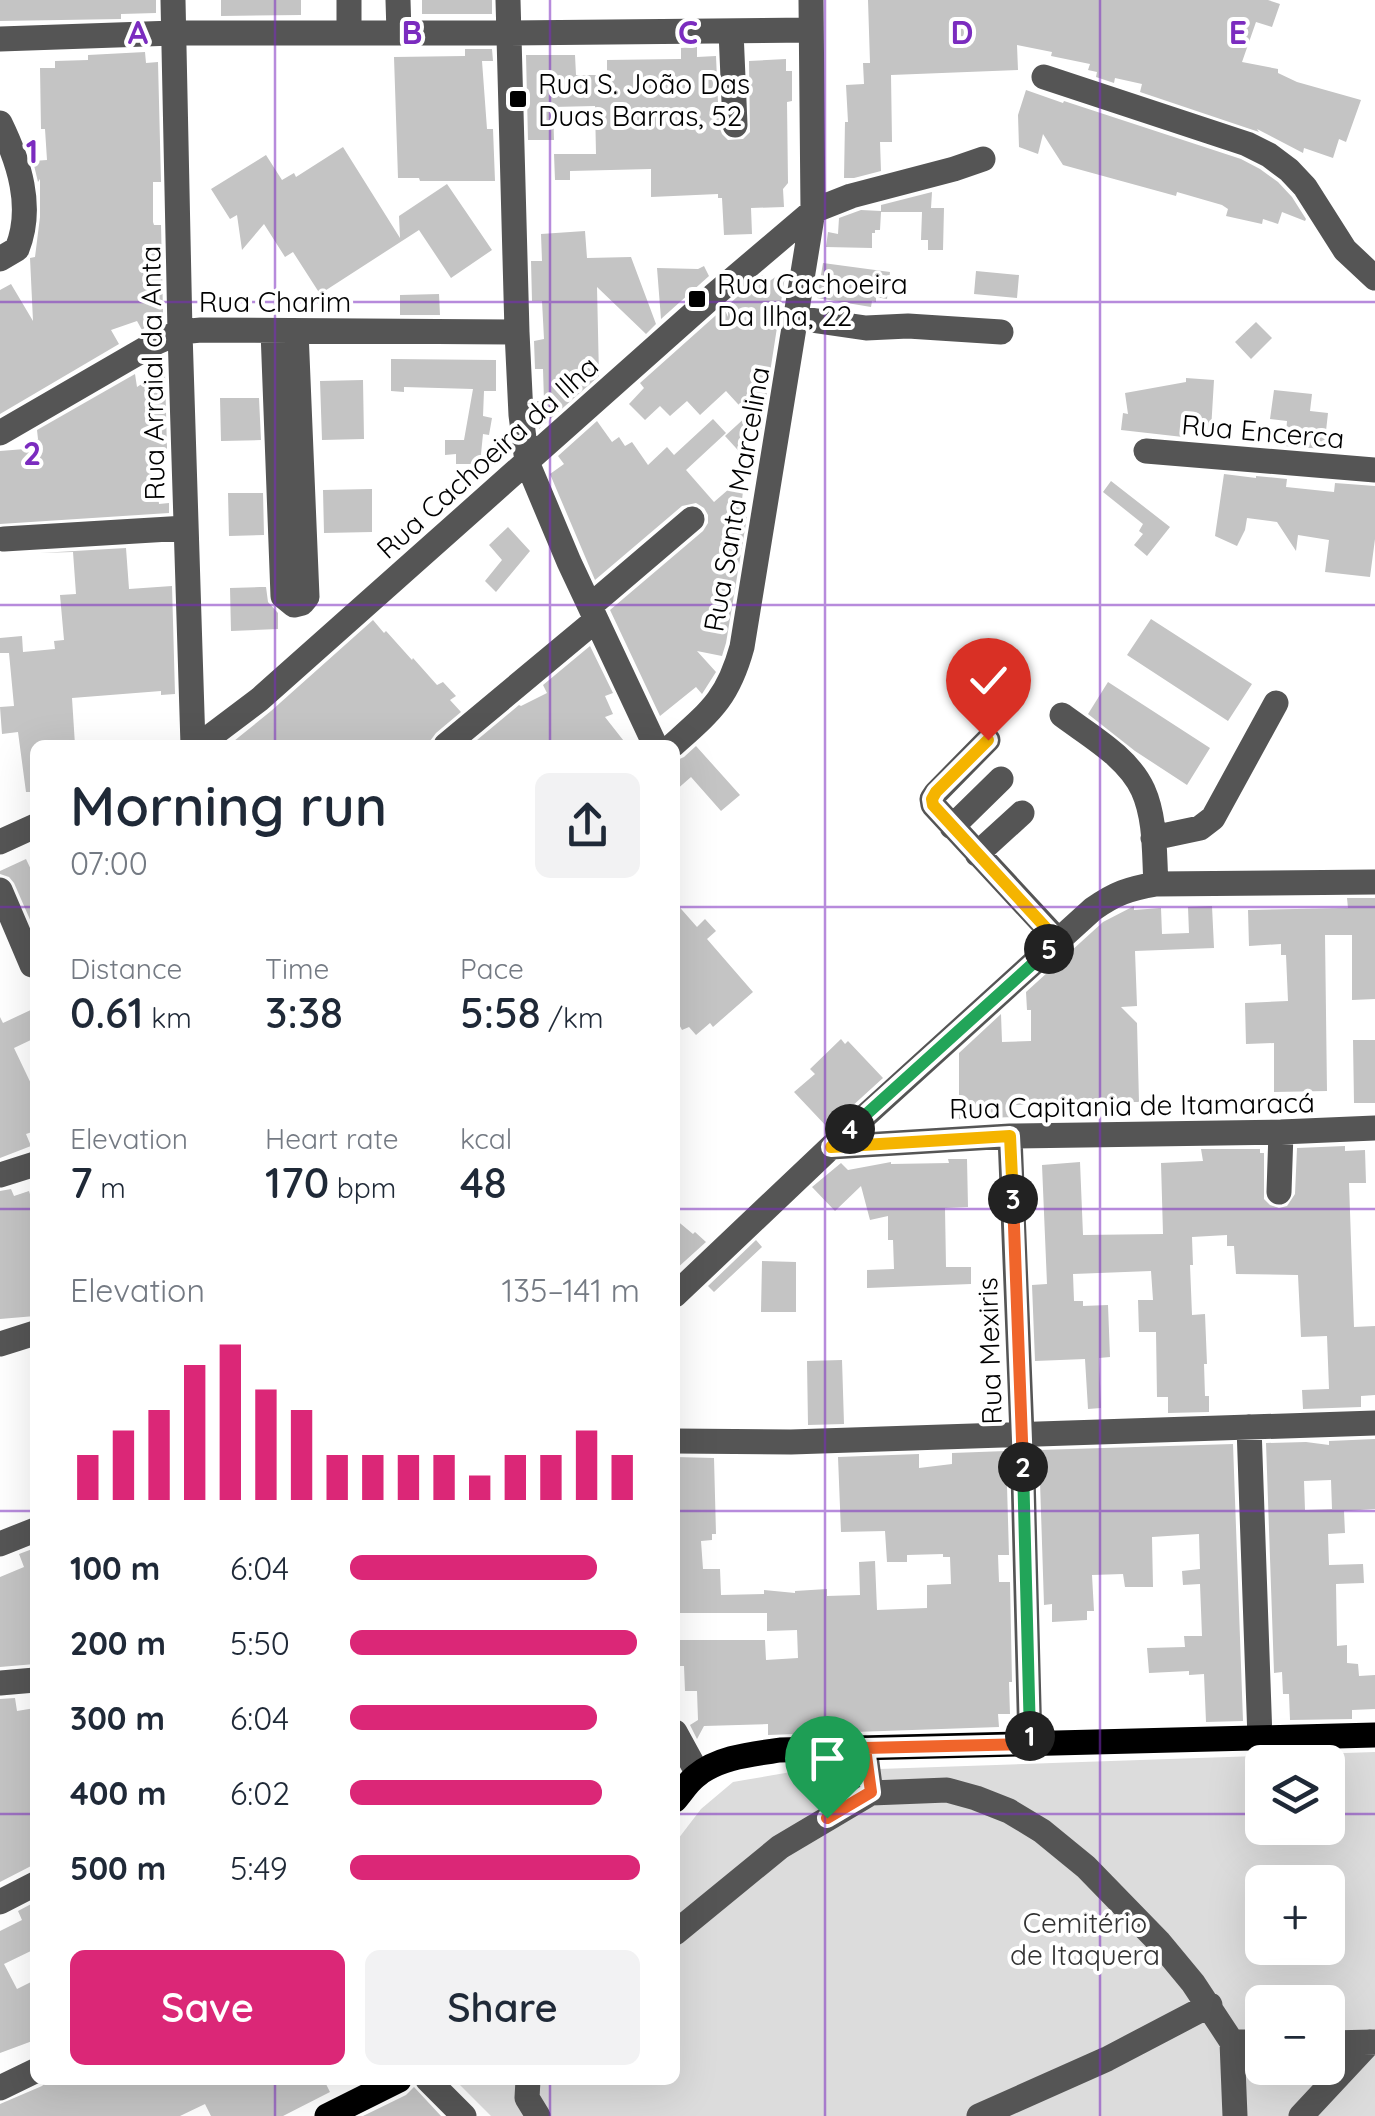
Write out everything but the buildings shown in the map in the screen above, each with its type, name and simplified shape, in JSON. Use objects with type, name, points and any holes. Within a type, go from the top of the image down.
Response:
[{"type":"main road","points":[[680,1794],[698,1774],[724,1762],[780,1750],[1375,1735]]},
{"type":"main road","points":[[342,2113],[390,2085]]},
{"type":"street","name":"Rua Arraial da Anta","points":[[173,0],[186,528],[196,740]]},
{"type":"street","points":[[349,0],[349,33]]},
{"type":"street","points":[[398,0],[399,34]]},
{"type":"street","points":[[508,0],[517,332],[527,462],[653,740]]},
{"type":"street","name":"Rua Santa Marcelina","points":[[679,740],[724,695],[735,673],[749,609],[813,211],[811,0]]},
{"type":"street","points":[[0,39],[174,33],[811,30]]},
{"type":"street","points":[[731,31],[735,125]]},
{"type":"street","points":[[1044,77],[1247,144],[1269,155],[1305,187],[1345,250],[1375,278]]},
{"type":"street","points":[[0,123],[14,156],[26,218],[17,249],[0,259]]},
{"type":"street","name":"Rua Cachoeira da Ilha","points":[[203,740],[260,700],[712,296],[813,211],[851,196],[983,160]]},
{"type":"street","points":[[797,318],[866,328],[908,326],[1000,332]]},
{"type":"street","points":[[285,331],[307,597],[294,605],[283,596],[285,331]]},
{"type":"street","name":"Rua Charim","points":[[0,433],[156,342],[180,332],[517,332]]},
{"type":"street","name":"Rua Encerca","points":[[1146,451],[1375,470]]},
{"type":"street","points":[[452,740],[692,519]]},
{"type":"street","points":[[4,538],[186,528]]},
{"type":"street","points":[[1153,838],[1200,828],[1213,818],[1276,702]]},
{"type":"street","points":[[1062,715],[1115,756],[1143,790],[1150,816],[1156,884]]},
{"type":"street","points":[[988,740],[932,799],[933,805],[1058,941]]},
{"type":"street","points":[[952,827],[1001,779]]},
{"type":"street","points":[[978,854],[1022,813]]},
{"type":"street","points":[[0,842],[30,828]]},
{"type":"street","points":[[680,1290],[831,1147],[1112,896],[1126,889],[1156,884],[1375,882]]},
{"type":"street","points":[[0,890],[30,960]]},
{"type":"street","name":"Rua Capitania de Itamaracá","points":[[831,1147],[1010,1136],[1375,1128]]},
{"type":"street","points":[[1279,1192],[1280,1132]]},
{"type":"street","name":"Rua Mexiris","points":[[1010,1136],[1030,1744]]},
{"type":"street","points":[[0,1175],[30,1166]]},
{"type":"street","points":[[0,1344],[30,1334]]},
{"type":"street","points":[[680,1441],[791,1442],[1375,1423]]},
{"type":"street","points":[[1249,1427],[1260,1739]]},
{"type":"street","points":[[0,1544],[30,1532]]},
{"type":"street","points":[[0,1683],[30,1680]]},
{"type":"street","points":[[680,1741],[698,1774]]},
{"type":"street","points":[[865,1748],[871,1792]]},
{"type":"street","points":[[680,1929],[780,1848],[871,1792],[948,1790],[1009,1811],[1042,1832],[1086,1867],[1159,1942],[1210,2005],[1232,2042],[1235,2116]]},
{"type":"street","points":[[0,1902],[30,1887]]},
{"type":"street","points":[[979,2116],[1107,2059],[1210,2005]]},
{"type":"street","points":[[1232,2042],[1245,2042]]},
{"type":"street","points":[[1345,2042],[1372,2042]]},
{"type":"street","points":[[1302,2116],[1372,2042]]},
{"type":"street","points":[[0,2088],[30,2073]]},
{"type":"street","points":[[433,2085],[464,2116]]},
{"type":"street","points":[[528,2085],[527,2098],[538,2116]]},
{"type":"green space","name":"Cemitério de Itaquera","points":[[1375,1752],[1375,2116],[491,2116],[460,2085],[680,2085],[680,1836],[701,1809],[733,1782],[791,1772],[1245,1756],[1245,1845],[1345,1845],[1345,1753]]},
{"type":"place","name":"Rua S. João Das Duas Barras, 52","points":[[518,99]]},
{"type":"place","name":"Rua Cachoeira Da Ilha, 22","points":[[697,299]]},
{"type":"route","points":[[827,1818],[871,1792],[865,1748],[1030,1744],[1010,1136],[831,1147],[1058,941],[933,805],[936,792],[988,740]]}]
